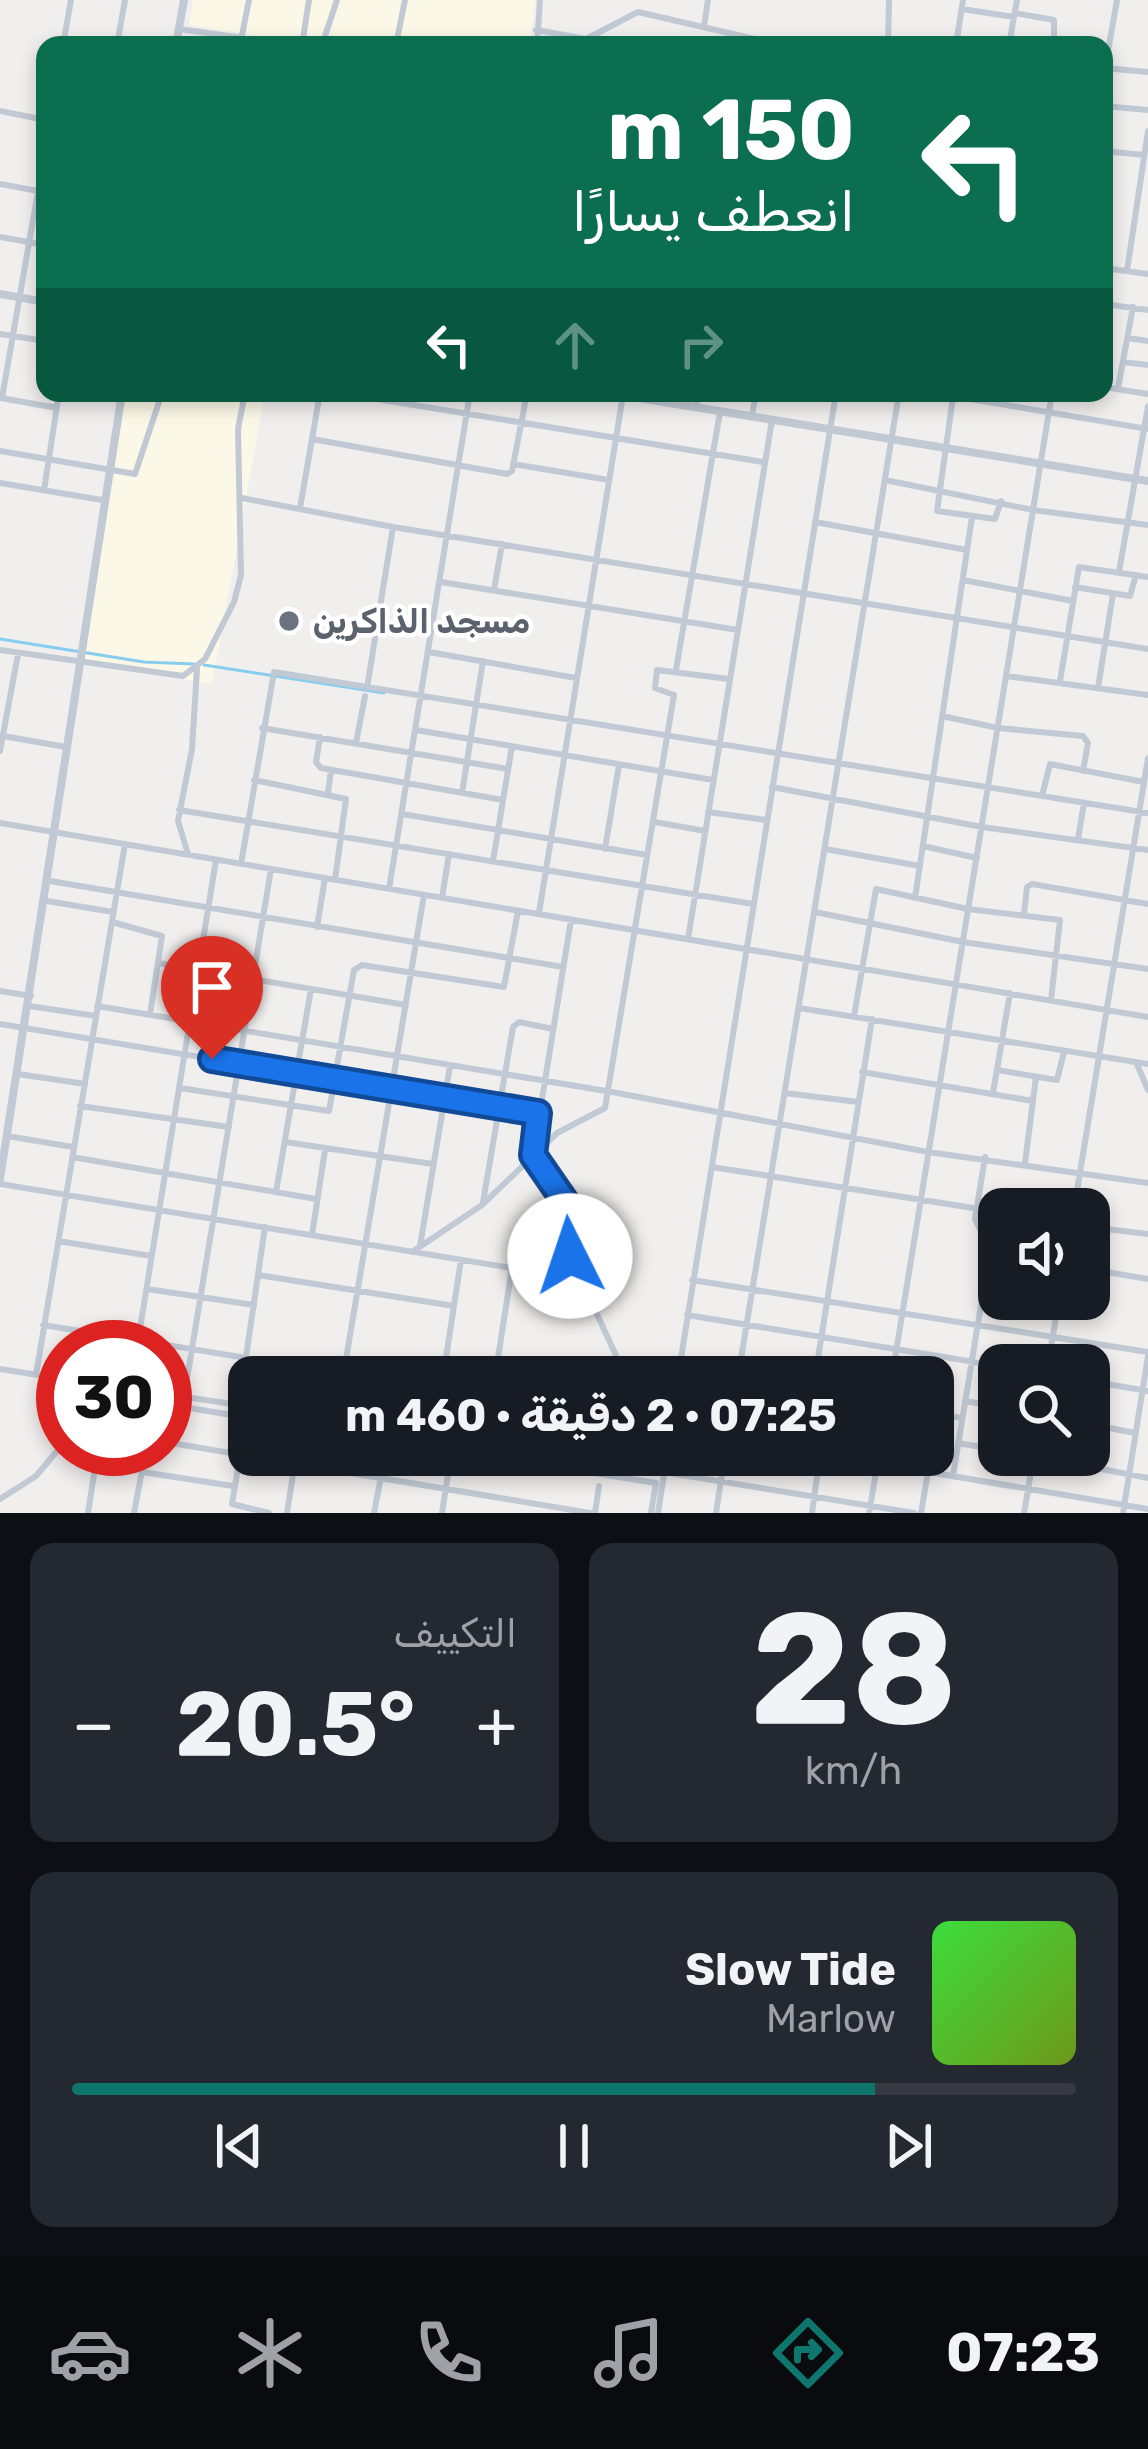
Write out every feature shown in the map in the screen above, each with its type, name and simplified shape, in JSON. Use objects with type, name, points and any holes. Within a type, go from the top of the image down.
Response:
[{"type":"street","points":[[65,36],[71,0]]},
{"type":"street","points":[[119,36],[125,0]]},
{"type":"street","points":[[178,36],[184,0]]},
{"type":"street","points":[[241,36],[253,0]]},
{"type":"street","points":[[303,36],[309,0]]},
{"type":"street","points":[[325,36],[337,0]]},
{"type":"street","points":[[398,36],[405,0]]},
{"type":"street","points":[[536,36],[540,0]]},
{"type":"street","points":[[704,26],[708,0]]},
{"type":"street","points":[[888,36],[889,0]]},
{"type":"street","points":[[1010,36],[1017,0]]},
{"type":"street","points":[[1110,36],[1117,0]]},
{"type":"street","points":[[958,36],[963,4],[1054,20],[1054,36]]},
{"type":"street","points":[[590,36],[638,12],[745,36]]},
{"type":"street","points":[[179,29],[215,36]]},
{"type":"street","points":[[536,29],[575,36]]},
{"type":"street","points":[[1113,70],[1148,72]]},
{"type":"street","points":[[1113,107],[1148,110]]},
{"type":"street","points":[[0,111],[36,118]]},
{"type":"street","points":[[1127,271],[1145,176],[1148,130]]},
{"type":"street","points":[[1113,152],[1146,155]]},
{"type":"street","points":[[0,184],[36,191]]},
{"type":"street","points":[[36,204],[1,398],[57,408]]},
{"type":"street","points":[[0,237],[36,243]]},
{"type":"street","points":[[1132,238],[1148,241]]},
{"type":"street","points":[[1113,269],[1148,274]]},
{"type":"street","points":[[0,295],[36,300]]},
{"type":"street","points":[[1113,305],[1148,310]]},
{"type":"street","points":[[1118,388],[1133,308]]},
{"type":"street","points":[[0,334],[36,340]]},
{"type":"street","points":[[1127,338],[1148,341]]},
{"type":"street","points":[[1123,362],[1148,365]]},
{"type":"street","points":[[1113,388],[1148,394]]},
{"type":"street","points":[[44,490],[58,402]]},
{"type":"street","points":[[121,402],[66,747],[58,833],[0,1181],[578,1279]]},
{"type":"street","points":[[0,451],[111,471],[138,471],[159,402]]},
{"type":"street","points":[[189,855],[179,836],[179,810],[192,749],[197,669],[235,602],[243,402]]},
{"type":"street","points":[[300,508],[318,402]]},
{"type":"street","points":[[394,402],[765,462]]},
{"type":"street","points":[[389,889],[468,402]]},
{"type":"street","points":[[312,439],[507,474],[514,464],[525,402]]},
{"type":"street","points":[[539,914],[621,402]]},
{"type":"street","points":[[671,402],[1040,467],[1148,481]]},
{"type":"street","points":[[696,407],[697,402]]},
{"type":"street","points":[[752,416],[754,402]]},
{"type":"street","points":[[682,1356],[834,402]]},
{"type":"street","points":[[742,1356],[897,402]]},
{"type":"street","points":[[952,402],[937,511],[994,519],[1001,501]]},
{"type":"street","points":[[988,402],[1048,416],[1146,429]]},
{"type":"street","points":[[896,1356],[1050,402]]},
{"type":"street","points":[[1119,572],[1148,406]]},
{"type":"street","points":[[676,670],[720,412]]},
{"type":"street","points":[[688,939],[772,420]]},
{"type":"street","points":[[514,464],[609,480]]},
{"type":"street","points":[[885,480],[1033,510],[1148,525]]},
{"type":"street","points":[[0,483],[102,500],[108,495]]},
{"type":"street","points":[[242,497],[393,527],[1013,631],[1148,649]]},
{"type":"street","points":[[915,898],[972,517]]},
{"type":"street","points":[[815,522],[967,550]]},
{"type":"street","points":[[356,743],[393,527]]},
{"type":"street","points":[[494,590],[502,544]]},
{"type":"street","points":[[1060,681],[1080,566],[1148,577]]},
{"type":"street","points":[[1076,587],[1132,595],[1136,574]]},
{"type":"street","points":[[963,580],[1019,595],[1073,601]]},
{"type":"street","points":[[441,582],[738,630]]},
{"type":"street","points":[[1098,688],[1114,594]]},
{"type":"street","points":[[0,650],[184,676],[197,669]]},
{"type":"street","points":[[429,652],[576,678]]},
{"type":"street","points":[[0,751],[18,653]]},
{"type":"street","points":[[462,793],[482,662]]},
{"type":"street","points":[[416,1250],[482,1205],[557,1133],[603,1112],[612,1092],[674,695],[654,686],[658,669],[729,680]]},
{"type":"street","points":[[241,864],[272,672],[366,692],[422,697],[987,791],[1143,812]]},
{"type":"street","points":[[1006,676],[1148,695]]},
{"type":"street","points":[[943,716],[998,728],[1083,736],[1088,743],[1083,771]]},
{"type":"street","points":[[262,728],[508,769]]},
{"type":"street","points":[[416,730],[713,780]]},
{"type":"street","points":[[3,736],[66,747]]},
{"type":"street","points":[[320,737],[316,762],[331,770],[503,800]]},
{"type":"street","points":[[493,861],[512,746]]},
{"type":"street","points":[[1077,1188],[1133,848],[1143,812],[1148,758]]},
{"type":"street","points":[[605,849],[620,765]]},
{"type":"street","points":[[1042,796],[1048,765],[1146,782]]},
{"type":"street","points":[[328,793],[331,770]]},
{"type":"street","points":[[254,780],[346,799],[317,927]]},
{"type":"street","points":[[772,787],[982,826],[1148,850]]},
{"type":"street","points":[[1078,839],[1084,803]]},
{"type":"street","points":[[179,810],[753,904]]},
{"type":"street","points":[[708,812],[766,820]]},
{"type":"street","points":[[402,814],[648,855]]},
{"type":"street","points":[[654,822],[705,831]]},
{"type":"street","points":[[0,824],[1148,1017]]},
{"type":"street","points":[[44,1320],[124,844]]},
{"type":"street","points":[[923,846],[976,858]]},
{"type":"street","points":[[825,849],[920,866]]},
{"type":"street","points":[[442,898],[449,854]]},
{"type":"street","points":[[141,1320],[216,860]]},
{"type":"street","points":[[234,1356],[192,1349],[271,869]]},
{"type":"street","points":[[50,881],[563,967]]},
{"type":"street","points":[[1024,914],[1027,887],[1032,884],[1148,904]]},
{"type":"street","points":[[854,1016],[866,921],[876,889],[968,909],[1060,920],[1051,1000]]},
{"type":"street","points":[[346,1356],[424,895]]},
{"type":"street","points":[[46,901],[113,912]]},
{"type":"street","points":[[179,1088],[329,1111],[358,966],[502,988],[518,911]]},
{"type":"street","points":[[815,912],[963,942],[1148,969]]},
{"type":"street","points":[[571,920],[533,1155],[571,1210],[568,1247],[578,1279],[616,1356]]},
{"type":"street","points":[[112,922],[160,933],[149,1014]]},
{"type":"street","points":[[158,963],[406,1005]]},
{"type":"street","points":[[276,1192],[311,988]]},
{"type":"street","points":[[0,991],[96,1016]]},
{"type":"street","points":[[993,1093],[1010,993]]},
{"type":"street","points":[[98,1006],[544,1080],[928,1152],[1147,1180]]},
{"type":"street","points":[[799,1008],[948,1036],[1148,1064]]},
{"type":"street","points":[[818,1356],[849,1188],[872,1019]]},
{"type":"street","points":[[0,1024],[538,1113]]},
{"type":"street","points":[[482,1205],[516,1024],[553,1029]]},
{"type":"street","points":[[998,1070],[1059,1079],[1064,1052]]},
{"type":"street","points":[[1136,1062],[1148,1090]]},
{"type":"street","points":[[416,1250],[450,1066]]},
{"type":"street","points":[[862,1072],[1033,1100]]},
{"type":"street","points":[[18,1074],[85,1084]]},
{"type":"street","points":[[1025,1162],[1036,1077]]},
{"type":"street","points":[[784,1093],[858,1102]]},
{"type":"street","points":[[80,1106],[229,1127]]},
{"type":"street","points":[[7,1136],[73,1147]]},
{"type":"street","points":[[285,1142],[433,1164]]},
{"type":"street","points":[[312,1235],[325,1148]]},
{"type":"street","points":[[978,1229],[976,1208],[985,1156]]},
{"type":"street","points":[[72,1157],[316,1198]]},
{"type":"street","points":[[711,1167],[976,1208]]},
{"type":"street","points":[[246,1356],[265,1227]]},
{"type":"street","points":[[1110,1229],[1148,1234]]},
{"type":"street","points":[[58,1241],[152,1256]]},
{"type":"street","points":[[446,1356],[461,1260]]},
{"type":"street","points":[[498,1356],[512,1268]]},
{"type":"street","points":[[1110,1273],[1148,1279]]},
{"type":"street","points":[[258,1275],[454,1306]]},
{"type":"street","points":[[692,1280],[1148,1354],[1123,1509]]},
{"type":"street","points":[[146,1288],[254,1305]]},
{"type":"street","points":[[687,1315],[978,1363]]},
{"type":"street","points":[[954,1465],[979,1320]]},
{"type":"street","points":[[1052,1344],[1056,1320]]},
{"type":"street","points":[[0,1369],[36,1375]]},
{"type":"street","points":[[1110,1384],[1145,1390]]},
{"type":"street","points":[[192,1398],[228,1403]]},
{"type":"street","points":[[965,1401],[978,1403]]},
{"type":"street","points":[[192,1408],[228,1414]]},
{"type":"street","points":[[954,1417],[962,1418]]},
{"type":"street","points":[[1110,1428],[1135,1433]]},
{"type":"street","points":[[958,1443],[978,1446]]},
{"type":"street","points":[[192,1447],[228,1453]]},
{"type":"street","points":[[1110,1471],[1148,1478]]},
{"type":"street","points":[[0,1499],[36,1476]]},
{"type":"street","points":[[88,1513],[94,1476]]},
{"type":"street","points":[[134,1513],[141,1476]]},
{"type":"street","points":[[169,1476],[235,1486]]},
{"type":"street","points":[[237,1476],[233,1507],[269,1513]]},
{"type":"street","points":[[286,1513],[292,1476]]},
{"type":"street","points":[[376,1476],[592,1513],[599,1486]]},
{"type":"street","points":[[442,1513],[448,1476]]},
{"type":"street","points":[[612,1476],[656,1483],[654,1513]]},
{"type":"street","points":[[654,1513],[663,1476]]},
{"type":"street","points":[[699,1476],[815,1496],[870,1511],[918,1513],[927,1476]]},
{"type":"street","points":[[716,1513],[722,1476]]},
{"type":"street","points":[[812,1513],[819,1476]]},
{"type":"street","points":[[870,1511],[875,1476]]},
{"type":"street","points":[[952,1476],[1123,1509],[1148,1509]]},
{"type":"street","points":[[1024,1513],[1030,1476]]},
{"type":"street","points":[[374,1513],[381,1477]]},
{"type":"shaded area","points":[[193,0],[536,0],[530,36],[257,36],[189,25]]},
{"type":"shaded area","points":[[122,402],[263,402],[212,684],[76,660]]},
{"type":"waterway","points":[[0,639],[144,662],[194,664]]},
{"type":"waterway","points":[[204,665],[384,693]]},
{"type":"place","name":"مسجد الذاكرين","points":[[289,621]]},
{"type":"route","points":[[212,1059],[538,1113],[533,1155],[571,1210],[570,1256]]}]
